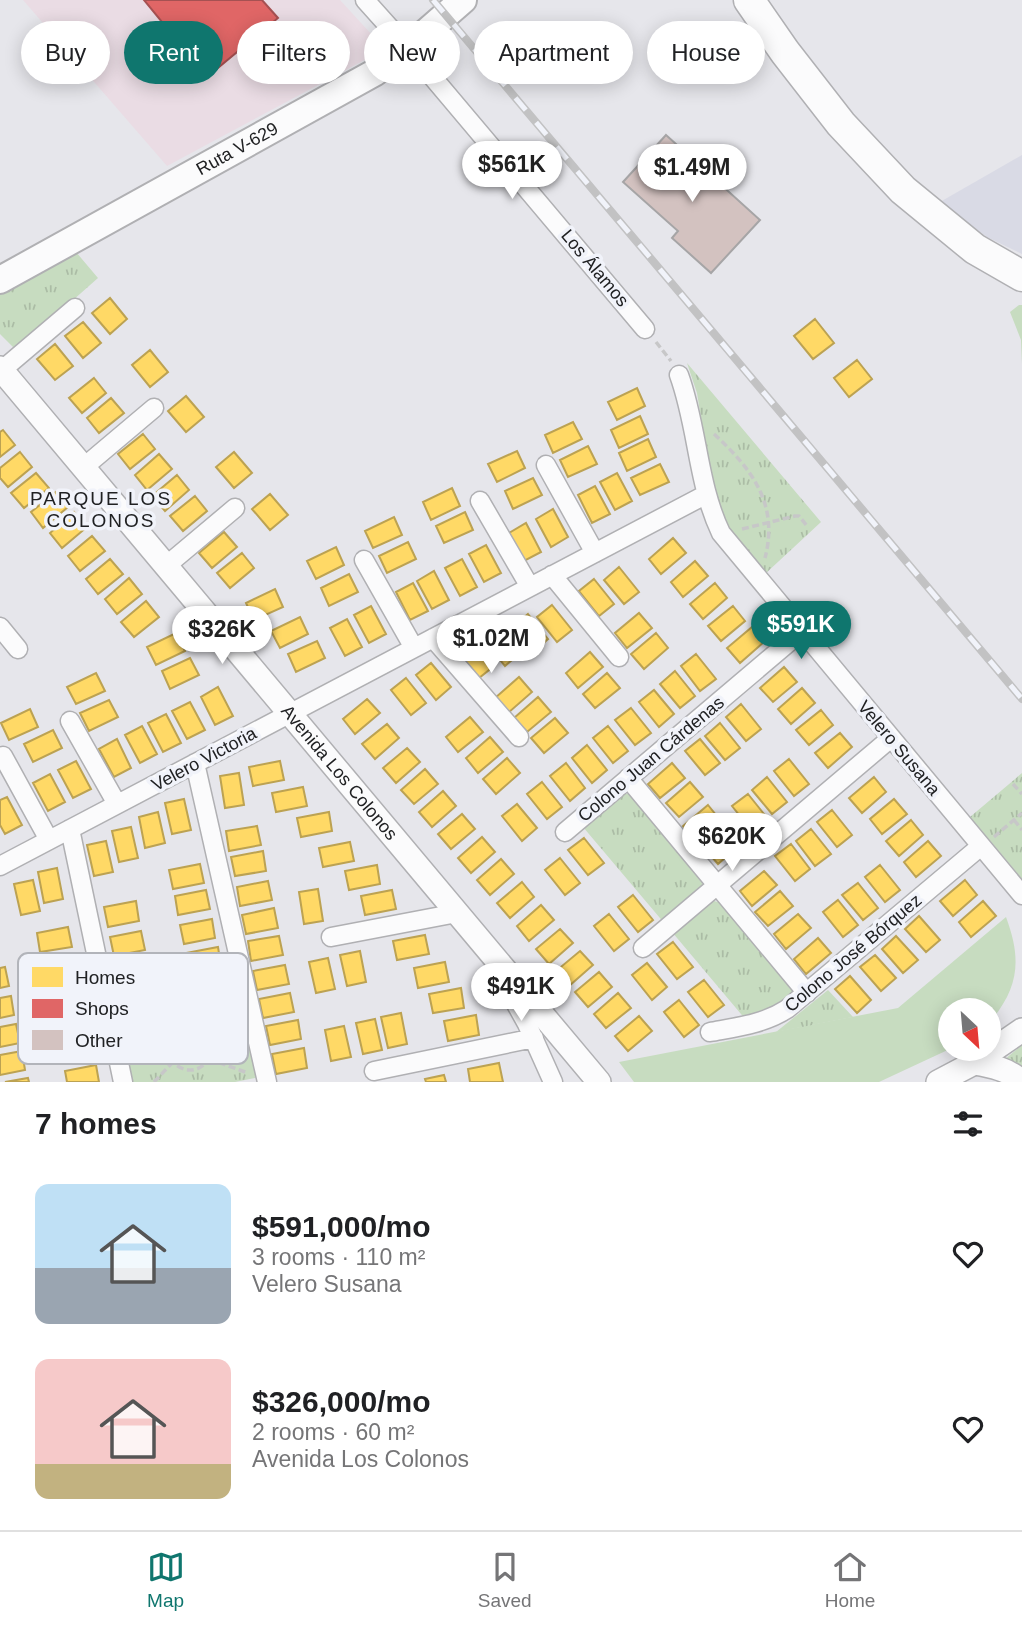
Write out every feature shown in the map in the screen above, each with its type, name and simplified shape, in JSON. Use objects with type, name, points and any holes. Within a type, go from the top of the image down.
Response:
[{"type":"main road","name":"Ruta V-629","points":[[439,21],[463,0]]},
{"type":"main road","points":[[749,0],[841,124],[903,190],[975,248],[1022,276]]},
{"type":"main road","name":"Ruta V-629","points":[[0,280],[364,79]]},
{"type":"street","name":"Los Álamos","points":[[365,0],[384,21]]},
{"type":"street","name":"Los Álamos","points":[[438,84],[645,329]]},
{"type":"street","points":[[1,369],[75,308]]},
{"type":"street","name":"Avenida Los Colonos","points":[[1,369],[599,1082]]},
{"type":"street","name":"Velero Susana","points":[[679,375],[692,423],[705,495],[721,533],[1022,895]]},
{"type":"street","points":[[84,467],[154,408]]},
{"type":"street","points":[[546,465],[595,553]]},
{"type":"street","name":"Velero Victoria","points":[[0,866],[705,495]]},
{"type":"street","points":[[480,501],[530,587]]},
{"type":"street","points":[[166,566],[235,508]]},
{"type":"street","points":[[364,560],[414,648]]},
{"type":"street","points":[[552,575],[619,657]]},
{"type":"street","points":[[0,627],[18,649]]},
{"type":"street","name":"Colono Juan Cárdenas","points":[[565,832],[801,632]]},
{"type":"street","points":[[433,638],[519,737]]},
{"type":"street","points":[[70,721],[117,804]]},
{"type":"street","points":[[643,948],[891,738]]},
{"type":"street","points":[[3,756],[49,840]]},
{"type":"street","points":[[195,763],[238,953]]},
{"type":"street","points":[[628,779],[807,993]]},
{"type":"street","points":[[70,829],[96,953]]},
{"type":"street","name":"Colono José Bórquez","points":[[710,1032],[773,1018],[807,993],[981,846]]},
{"type":"street","points":[[331,937],[457,913]]},
{"type":"street","points":[[477,936],[534,1038],[553,1082]]},
{"type":"street","points":[[248,998],[267,1081]]},
{"type":"street","points":[[938,1082],[974,1063],[1022,1029]]},
{"type":"street","points":[[374,1071],[534,1038]]},
{"type":"street","points":[[974,1063],[998,1068],[1013,1074],[1022,1082]]},
{"type":"street","points":[[119,1064],[123,1082]]},
{"type":"path","points":[[645,329],[679,375]]},
{"type":"path","points":[[692,423],[713,433],[754,476],[763,498],[768,523],[768,548],[758,580]]},
{"type":"path","points":[[721,533],[799,516],[807,526]]},
{"type":"path","points":[[1013,784],[1022,794]]},
{"type":"path","points":[[981,846],[1022,813]]},
{"type":"path","points":[[1014,820],[1022,830]]},
{"type":"path","points":[[154,1082],[171,1064]]},
{"type":"path","points":[[175,1064],[189,1070],[199,1068],[203,1064]]},
{"type":"path","points":[[223,1064],[267,1081]]},
{"type":"shaded area","points":[[23,0],[340,0],[364,26],[364,60],[350,68],[350,21],[237,21],[237,84],[320,84],[167,166],[96,84],[110,84],[110,21],[41,21]]},
{"type":"shaded area","points":[[1022,155],[1022,254],[987,237],[940,202]]},
{"type":"green space","points":[[76,252],[98,278],[20,347],[13,347],[0,334],[0,290]]},
{"type":"green space","points":[[1022,305],[1022,364],[1021,340],[1010,312]]},
{"type":"green space","points":[[687,363],[821,522],[765,574],[735,539],[721,514],[712,488],[697,393]]},
{"type":"green space","points":[[1022,773],[1022,879],[970,817]]},
{"type":"green space","points":[[623,794],[632,794],[703,879],[702,892],[665,924],[583,827]]},
{"type":"green space","points":[[710,900],[722,903],[794,989],[784,1004],[746,1020],[672,932]]},
{"type":"green space","points":[[1006,917],[1016,960],[1012,985],[1001,1007],[1001,998],[938,998],[938,1055],[879,1082],[634,1082],[619,1062],[898,1008]]},
{"type":"green space","points":[[828,990],[853,1017],[776,1032]]},
{"type":"green space","points":[[248,1030],[259,1077],[235,1082],[133,1082],[129,1064],[248,1064]]},
{"type":"green space","points":[[1022,1045],[1022,1072],[1004,1060]]},
{"type":"building: Homes","points":[[110,298],[127,319],[110,334],[92,313]]},
{"type":"building: Homes","points":[[815,319],[834,343],[813,359],[794,336]]},
{"type":"building: Homes","points":[[83,322],[101,343],[83,358],[65,336]]},
{"type":"building: Homes","points":[[55,344],[73,366],[55,380],[37,359]]},
{"type":"building: Homes","points":[[150,350],[168,372],[150,387],[132,365]]},
{"type":"building: Homes","points":[[857,360],[872,379],[849,397],[834,378]]},
{"type":"building: Homes","points":[[94,378],[106,393],[82,413],[69,398]]},
{"type":"building: Homes","points":[[637,388],[645,406],[617,420],[608,402]]},
{"type":"building: Homes","points":[[186,396],[204,417],[186,432],[168,411]]},
{"type":"building: Homes","points":[[111,398],[124,413],[99,433],[87,418]]},
{"type":"building: Homes","points":[[640,416],[648,434],[619,448],[611,430]]},
{"type":"building: Homes","points":[[573,422],[582,439],[553,453],[545,435]]},
{"type":"building: Homes","points":[[3,430],[15,445],[0,457],[0,432]]},
{"type":"building: Homes","points":[[143,434],[155,449],[130,469],[118,454]]},
{"type":"building: Homes","points":[[648,439],[656,457],[627,471],[619,453]]},
{"type":"building: Homes","points":[[588,446],[597,464],[568,477],[560,460]]},
{"type":"building: Homes","points":[[517,451],[525,468],[497,482],[488,464]]},
{"type":"building: Homes","points":[[20,452],[32,467],[8,487],[0,478],[0,468]]},
{"type":"building: Homes","points":[[234,452],[252,473],[234,488],[216,467]]},
{"type":"building: Homes","points":[[159,454],[172,469],[147,490],[135,475]]},
{"type":"building: Homes","points":[[660,464],[669,482],[640,495],[631,478]]},
{"type":"building: Homes","points":[[36,473],[49,488],[24,508],[11,493]]},
{"type":"building: Homes","points":[[617,473],[632,501],[615,510],[600,482]]},
{"type":"building: Homes","points":[[177,475],[189,490],[165,511],[152,496]]},
{"type":"building: Homes","points":[[533,478],[542,495],[513,509],[505,491]]},
{"type":"building: Homes","points":[[595,486],[610,514],[592,523],[578,495]]},
{"type":"building: Homes","points":[[452,488],[460,506],[431,520],[423,502]]},
{"type":"building: Homes","points":[[56,492],[68,507],[43,528],[31,512]]},
{"type":"building: Homes","points":[[270,494],[288,515],[270,530],[252,509]]},
{"type":"building: Homes","points":[[195,496],[207,511],[183,531],[170,516]]},
{"type":"building: Homes","points":[[553,509],[568,537],[551,547],[536,519]]},
{"type":"building: Homes","points":[[74,512],[87,527],[62,548],[50,533]]},
{"type":"building: Homes","points":[[465,512],[473,530],[444,543],[436,526]]},
{"type":"building: Homes","points":[[394,517],[402,535],[373,548],[365,531]]},
{"type":"building: Homes","points":[[526,523],[541,552],[524,561],[509,533]]},
{"type":"building: Homes","points":[[224,532],[237,547],[212,568],[199,553]]},
{"type":"building: Homes","points":[[92,536],[105,551],[80,571],[68,556]]},
{"type":"building: Homes","points":[[673,538],[686,553],[661,574],[649,559]]},
{"type":"building: Homes","points":[[408,542],[416,559],[387,573],[379,556]]},
{"type":"building: Homes","points":[[486,545],[501,573],[484,582],[469,554]]},
{"type":"building: Homes","points":[[336,547],[344,565],[316,579],[307,561]]},
{"type":"building: Homes","points":[[242,553],[254,568],[230,588],[217,573]]},
{"type":"building: Homes","points":[[110,559],[123,574],[98,594],[86,579]]},
{"type":"building: Homes","points":[[462,559],[477,587],[460,596],[445,568]]},
{"type":"building: Homes","points":[[695,561],[708,576],[683,597],[671,582]]},
{"type":"building: Homes","points":[[619,567],[639,592],[624,604],[604,580]]},
{"type":"building: Homes","points":[[434,571],[449,600],[432,609],[417,581]]},
{"type":"building: Homes","points":[[349,574],[358,592],[329,606],[321,588]]},
{"type":"building: Homes","points":[[129,578],[142,594],[117,614],[105,599]]},
{"type":"building: Homes","points":[[594,579],[614,604],[599,616],[579,591]]},
{"type":"building: Homes","points":[[413,583],[428,611],[410,620],[396,592]]},
{"type":"building: Homes","points":[[715,583],[727,598],[703,619],[690,604]]},
{"type":"building: Homes","points":[[275,589],[283,607],[254,620],[246,603]]},
{"type":"building: Homes","points":[[146,601],[159,617],[134,637],[121,622]]},
{"type":"building: Homes","points":[[552,605],[572,630],[557,642],[537,617]]},
{"type":"building: Homes","points":[[371,606],[386,634],[369,643],[354,615]]},
{"type":"building: Homes","points":[[733,606],[745,621],[721,641],[708,626]]},
{"type":"building: Homes","points":[[639,613],[652,628],[627,648],[615,633]]},
{"type":"building: Homes","points":[[528,614],[548,639],[533,652],[513,627]]},
{"type":"building: Homes","points":[[300,617],[308,634],[280,648],[271,631]]},
{"type":"building: Homes","points":[[347,619],[362,647],[345,656],[330,628]]},
{"type":"building: Homes","points":[[752,627],[764,642],[740,663],[727,648]]},
{"type":"building: Homes","points":[[501,629],[520,653],[505,666],[485,641]]},
{"type":"building: Homes","points":[[176,633],[185,651],[156,665],[147,647]]},
{"type":"building: Homes","points":[[656,633],[668,648],[644,669],[631,654]]},
{"type":"building: Homes","points":[[317,641],[325,658],[296,672],[288,654]]},
{"type":"building: Homes","points":[[474,641],[494,666],[479,678],[459,653]]},
{"type":"building: Homes","points":[[590,652],[603,667],[578,688],[566,673]]},
{"type":"building: Homes","points":[[696,654],[716,679],[700,691],[681,666]]},
{"type":"building: Homes","points":[[190,658],[199,675],[170,689],[162,671]]},
{"type":"building: Homes","points":[[431,663],[451,687],[436,700],[416,675]]},
{"type":"building: Homes","points":[[784,667],[797,682],[773,702],[760,688]]},
{"type":"building: Homes","points":[[675,671],[695,696],[680,708],[660,684]]},
{"type":"building: Homes","points":[[96,673],[105,691],[76,704],[67,687]]},
{"type":"building: Homes","points":[[607,673],[620,688],[595,708],[583,694]]},
{"type":"building: Homes","points":[[519,677],[532,692],[508,713],[495,698]]},
{"type":"building: Homes","points":[[406,678],[426,703],[411,715],[391,690]]},
{"type":"building: Homes","points":[[218,687],[233,716],[215,725],[201,697]]},
{"type":"building: Homes","points":[[802,688],[815,703],[791,724],[778,709]]},
{"type":"building: Homes","points":[[654,690],[674,714],[659,727],[639,702]]},
{"type":"building: Homes","points":[[538,697],[551,712],[527,732],[514,718]]},
{"type":"building: Homes","points":[[367,699],[380,713],[355,734],[343,719]]},
{"type":"building: Homes","points":[[109,700],[118,717],[89,731],[80,713]]},
{"type":"building: Homes","points":[[190,702],[205,730],[187,739],[172,711]]},
{"type":"building: Homes","points":[[741,704],[761,729],[746,741],[726,717]]},
{"type":"building: Homes","points":[[631,708],[651,733],[635,745],[615,720]]},
{"type":"building: Homes","points":[[30,709],[38,727],[9,740],[1,723]]},
{"type":"building: Homes","points":[[821,710],[833,725],[809,745],[796,730]]},
{"type":"building: Homes","points":[[166,714],[181,743],[163,752],[148,723]]},
{"type":"building: Homes","points":[[470,717],[483,732],[458,752],[446,737]]},
{"type":"building: Homes","points":[[555,718],[568,733],[544,753],[531,738]]},
{"type":"building: Homes","points":[[720,723],[740,748],[725,760],[705,736]]},
{"type":"building: Homes","points":[[387,724],[399,738],[375,759],[362,744]]},
{"type":"building: Homes","points":[[142,726],[157,754],[140,763],[125,735]]},
{"type":"building: Homes","points":[[608,726],[628,751],[613,763],[593,738]]},
{"type":"building: Homes","points":[[53,730],[62,748],[33,762],[24,744]]},
{"type":"building: Homes","points":[[840,733],[852,747],[828,768],[815,753]]},
{"type":"building: Homes","points":[[490,737],[503,752],[478,773],[466,758]]},
{"type":"building: Homes","points":[[117,739],[131,768],[114,777],[99,749]]},
{"type":"building: Homes","points":[[700,739],[720,763],[705,775],[685,751]]},
{"type":"building: Homes","points":[[587,745],[607,770],[592,783],[572,758]]},
{"type":"building: Homes","points":[[407,748],[420,762],[396,783],[383,768]]},
{"type":"building: Homes","points":[[507,758],[520,773],[496,794],[483,779]]},
{"type":"building: Homes","points":[[789,759],[809,784],[794,796],[774,771]]},
{"type":"building: Homes","points":[[76,761],[91,789],[73,798],[58,770]]},
{"type":"building: Homes","points":[[280,761],[284,780],[253,786],[249,767]]},
{"type":"building: Homes","points":[[566,763],[585,788],[570,801],[550,776]]},
{"type":"building: Homes","points":[[672,763],[685,778],[660,798],[648,784]]},
{"type":"building: Homes","points":[[425,769],[438,784],[414,804],[401,790]]},
{"type":"building: Homes","points":[[239,773],[244,805],[225,808],[220,776]]},
{"type":"building: Homes","points":[[50,774],[65,802],[48,811],[33,783]]},
{"type":"building: Homes","points":[[767,777],[787,802],[772,814],[752,790]]},
{"type":"building: Homes","points":[[874,777],[886,792],[862,813],[849,798]]},
{"type":"building: Homes","points":[[542,782],[562,807],[547,819],[527,794]]},
{"type":"building: Homes","points":[[690,782],[703,797],[679,817],[666,803]]},
{"type":"building: Homes","points":[[303,787],[307,806],[276,812],[272,793]]},
{"type":"building: Homes","points":[[443,791],[456,806],[432,827],[419,812]]},
{"type":"building: Homes","points":[[748,794],[768,819],[752,831],[732,806]]},
{"type":"building: Homes","points":[[7,797],[22,825],[5,834],[0,825],[0,800]]},
{"type":"building: Homes","points":[[184,799],[191,830],[172,834],[165,803]]},
{"type":"building: Homes","points":[[894,799],[907,814],[882,834],[870,819]]},
{"type":"building: Homes","points":[[517,804],[537,828],[522,841],[502,816]]},
{"type":"building: Homes","points":[[708,805],[720,820],[696,841],[683,826]]},
{"type":"building: Homes","points":[[832,810],[852,835],[837,847],[817,822]]},
{"type":"building: Homes","points":[[158,812],[165,843],[145,848],[139,817]]},
{"type":"building: Homes","points":[[329,812],[332,831],[301,837],[297,818]]},
{"type":"building: Homes","points":[[462,814],[475,829],[451,849],[438,834]]},
{"type":"building: Homes","points":[[911,820],[923,835],[899,856],[886,841]]},
{"type":"building: Homes","points":[[257,826],[261,845],[229,851],[226,831]]},
{"type":"building: Homes","points":[[131,827],[138,858],[119,862],[112,831]]},
{"type":"building: Homes","points":[[729,829],[742,843],[718,864],[705,849]]},
{"type":"building: Homes","points":[[811,829],[831,854],[815,866],[796,841]]},
{"type":"building: Homes","points":[[482,837],[495,852],[471,873],[458,858]]},
{"type":"building: Homes","points":[[584,838],[604,863],[588,875],[568,850]]},
{"type":"building: Homes","points":[[106,841],[113,872],[94,876],[87,845]]},
{"type":"building: Homes","points":[[928,841],[941,856],[916,877],[904,862]]},
{"type":"building: Homes","points":[[350,842],[354,861],[323,867],[319,848]]},
{"type":"building: Homes","points":[[791,844],[810,869],[795,881],[775,856]]},
{"type":"building: Homes","points":[[263,851],[266,871],[235,876],[231,857]]},
{"type":"building: Homes","points":[[560,858],[580,883],[565,895],[545,870]]},
{"type":"building: Homes","points":[[501,859],[514,874],[490,895],[477,880]]},
{"type":"building: Homes","points":[[200,864],[204,883],[173,889],[169,870]]},
{"type":"building: Homes","points":[[377,865],[380,884],[349,890],[345,871]]},
{"type":"building: Homes","points":[[880,865],[900,890],[885,902],[865,877]]},
{"type":"building: Homes","points":[[57,868],[63,899],[44,903],[38,872]]},
{"type":"building: Homes","points":[[764,871],[777,885],[752,906],[740,891]]},
{"type":"building: Homes","points":[[33,880],[40,911],[21,915],[14,884]]},
{"type":"building: Homes","points":[[965,880],[977,895],[953,916],[940,901]]},
{"type":"building: Homes","points":[[268,881],[272,900],[240,906],[237,887]]},
{"type":"building: Homes","points":[[522,882],[534,897],[510,918],[497,903]]},
{"type":"building: Homes","points":[[858,883],[878,908],[863,920],[842,895]]},
{"type":"building: Homes","points":[[318,889],[323,921],[304,924],[299,892]]},
{"type":"building: Homes","points":[[206,890],[210,909],[178,915],[175,896]]},
{"type":"building: Homes","points":[[392,890],[396,909],[365,915],[361,896]]},
{"type":"building: Homes","points":[[780,891],[793,906],[768,926],[755,912]]},
{"type":"building: Homes","points":[[633,895],[653,920],[638,932],[618,907]]},
{"type":"building: Homes","points":[[838,900],[858,925],[843,937],[823,912]]},
{"type":"building: Homes","points":[[136,901],[139,921],[108,927],[104,907]]},
{"type":"building: Homes","points":[[983,901],[996,916],[971,937],[959,922]]},
{"type":"building: Homes","points":[[541,905],[554,920],[529,941],[517,926]]},
{"type":"building: Homes","points":[[274,908],[278,928],[246,934],[242,915]]},
{"type":"building: Homes","points":[[609,914],[629,939],[614,951],[594,926]]},
{"type":"building: Homes","points":[[798,914],[811,928],[786,949],[774,934]]},
{"type":"building: Homes","points":[[919,916],[940,940],[926,952],[905,929]]},
{"type":"building: Homes","points":[[212,919],[215,938],[184,944],[180,925]]},
{"type":"building: Homes","points":[[68,927],[72,947],[40,952],[37,933]]},
{"type":"building: Homes","points":[[560,929],[573,943],[549,964],[536,949]]},
{"type":"building: Homes","points":[[141,931],[145,950],[113,953],[110,937]]},
{"type":"building: Homes","points":[[425,935],[429,954],[397,960],[393,941]]},
{"type":"building: Homes","points":[[279,936],[283,955],[251,961],[248,941]]},
{"type":"building: Homes","points":[[896,936],[918,960],[903,973],[882,949]]},
{"type":"building: Homes","points":[[818,938],[831,953],[806,974],[794,959]]},
{"type":"building: Homes","points":[[673,942],[693,967],[677,979],[657,954]]},
{"type":"building: Homes","points":[[218,947],[219,953],[186,953]]},
{"type":"building: Homes","points":[[360,951],[366,982],[347,986],[340,955]]},
{"type":"building: Homes","points":[[580,951],[593,965],[569,986],[556,971]]},
{"type":"building: Homes","points":[[875,955],[896,978],[881,991],[860,967]]},
{"type":"building: Homes","points":[[328,958],[335,989],[316,993],[309,962]]},
{"type":"building: Homes","points":[[445,962],[449,982],[418,988],[414,968]]},
{"type":"building: Homes","points":[[647,963],[667,987],[652,1000],[632,975]]},
{"type":"building: Homes","points":[[285,965],[289,984],[257,990],[253,971]]},
{"type":"building: Homes","points":[[5,967],[9,986],[0,988],[0,968]]},
{"type":"building: Homes","points":[[599,972],[612,987],[588,1007],[575,992]]},
{"type":"building: Homes","points":[[850,976],[871,1000],[857,1013],[835,989]]},
{"type":"building: Homes","points":[[704,980],[724,1005],[708,1017],[688,992]]},
{"type":"building: Homes","points":[[461,988],[464,1008],[433,1013],[429,994]]},
{"type":"building: Homes","points":[[290,993],[294,1012],[263,1018],[259,999]]},
{"type":"building: Homes","points":[[618,993],[631,1008],[606,1028],[594,1014]]},
{"type":"building: Homes","points":[[11,996],[14,1015],[0,1018],[0,998]]},
{"type":"building: Homes","points":[[679,1000],[699,1025],[684,1037],[664,1012]]},
{"type":"building: Homes","points":[[401,1013],[407,1044],[388,1048],[381,1017]]},
{"type":"building: Homes","points":[[476,1015],[479,1035],[448,1041],[444,1021]]},
{"type":"building: Homes","points":[[639,1016],[652,1031],[628,1051],[615,1036]]},
{"type":"building: Homes","points":[[375,1019],[382,1050],[363,1054],[356,1023]]},
{"type":"building: Homes","points":[[298,1020],[301,1039],[270,1045],[266,1026]]},
{"type":"building: Homes","points":[[16,1024],[18,1043],[0,1047],[0,1027]]},
{"type":"building: Homes","points":[[344,1026],[351,1057],[331,1061],[325,1030]]},
{"type":"building: Homes","points":[[304,1048],[307,1068],[276,1074],[272,1054]]},
{"type":"building: Homes","points":[[18,1052],[18,1064],[24,1064],[25,1070],[0,1075],[0,1055]]},
{"type":"building: Homes","points":[[499,1063],[503,1082],[470,1082],[468,1069]]},
{"type":"building: Homes","points":[[96,1065],[99,1082],[67,1082],[65,1071]]},
{"type":"building: Homes","points":[[444,1075],[446,1082],[426,1082],[425,1079]]},
{"type":"building: Homes","points":[[28,1078],[29,1082],[5,1082]]},
{"type":"building: Shops","points":[[144,0],[262,0],[278,18],[274,21],[237,21],[237,52],[223,64],[223,21],[161,21]]},
{"type":"building: Other","points":[[666,135],[760,220],[711,273],[672,238],[678,231],[623,182]]},
{"type":"railway","points":[[433,0],[1022,699]]},
{"type":"district","name":"PARQUE LOS COLONOS","points":[[101,509]]}]
